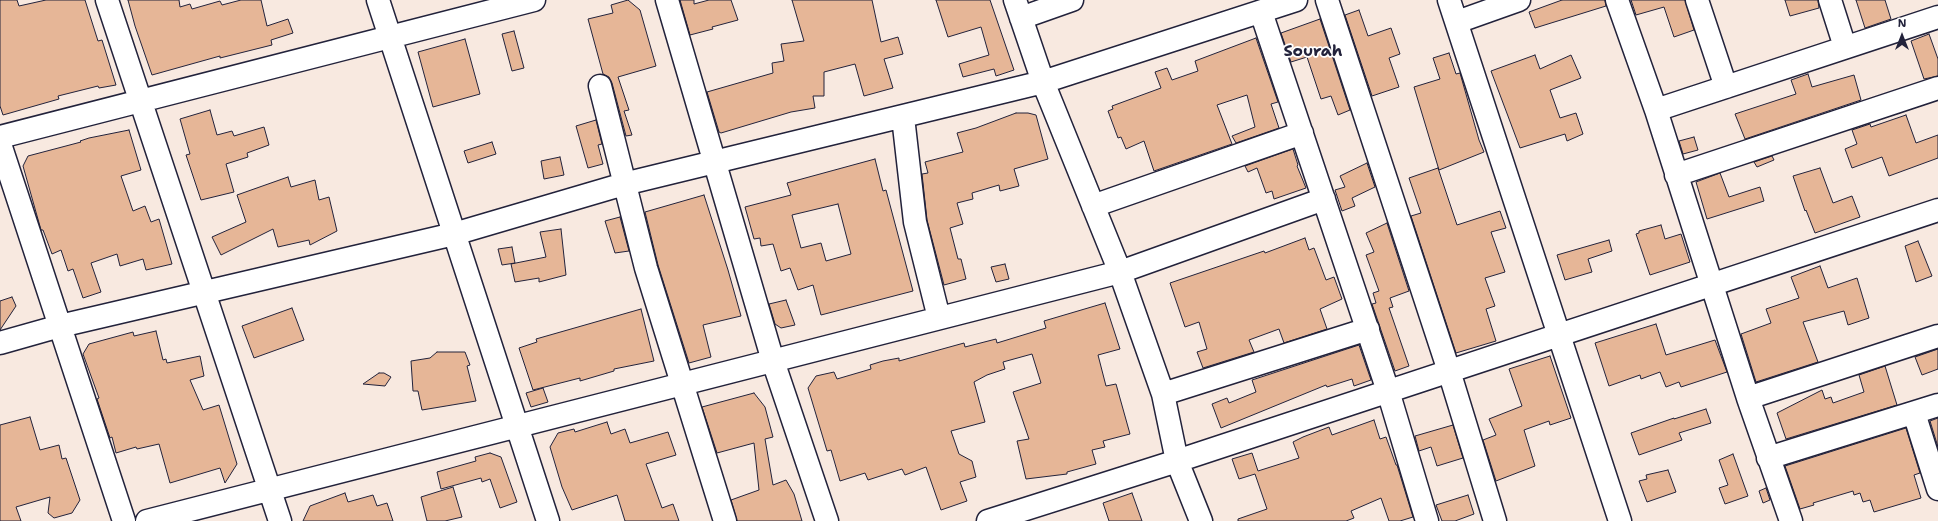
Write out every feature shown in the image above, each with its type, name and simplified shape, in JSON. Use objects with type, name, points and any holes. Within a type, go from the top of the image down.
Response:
[{"type":"street","points":[[107,0],[280,521]]},
{"type":"street","points":[[378,0],[548,521]]},
{"type":"street","points":[[0,137],[534,0]]},
{"type":"street","points":[[667,0],[773,361],[826,521]]},
{"type":"street","points":[[1072,0],[1018,9],[1043,82],[1120,272],[1163,394],[1177,462],[1201,521]]},
{"type":"street","points":[[0,343],[60,326],[454,234],[624,184],[1043,82],[1296,0]]},
{"type":"street","points":[[1327,0],[1449,371],[1496,521]]},
{"type":"street","points":[[1449,0],[1620,521]]},
{"type":"street","points":[[1457,22],[1519,0]]},
{"type":"street","points":[[1617,0],[1656,110],[1748,398],[1791,521]]},
{"type":"street","points":[[1697,0],[1726,87]]},
{"type":"street","points":[[1830,0],[1846,47]]},
{"type":"street","points":[[1262,12],[1368,329],[1427,521]]},
{"type":"street","points":[[1656,110],[1938,17]]},
{"type":"street","points":[[600,86],[646,268],[724,521]]},
{"type":"street","points":[[1676,175],[1938,88]]},
{"type":"street","points":[[903,117],[915,222],[939,318]]},
{"type":"street","points":[[1093,206],[1302,133]]},
{"type":"street","points":[[0,144],[124,521]]},
{"type":"street","points":[[147,521],[270,491],[1120,272],[1324,199]]},
{"type":"street","points":[[998,519],[1177,462],[1938,210]]},
{"type":"street","points":[[1163,394],[1368,329]]},
{"type":"street","points":[[1748,398],[1938,336]]},
{"type":"street","points":[[1768,458],[1938,405]]},
{"type":"street","points":[[1914,413],[1938,489]]},
{"type":"building","points":[[0,0],[17,0],[19,6],[46,0],[85,0],[98,41],[102,40],[116,85],[99,88],[98,86],[58,96],[59,99],[3,115],[0,106]]},
{"type":"building","points":[[128,0],[179,0],[180,7],[190,4],[192,9],[220,1],[222,5],[241,0],[261,0],[267,26],[288,19],[293,33],[271,40],[272,45],[220,58],[220,56],[152,75],[135,26]]},
{"type":"building","points":[[628,0],[640,10],[656,66],[618,77],[629,110],[624,111],[632,135],[626,136],[612,83],[609,77],[603,74],[588,19],[613,13],[611,5]]},
{"type":"building","points":[[680,0],[694,0],[694,4],[709,0],[731,0],[738,20],[690,35]]},
{"type":"building","points":[[792,0],[872,0],[881,42],[898,37],[903,54],[884,59],[893,88],[864,96],[855,64],[824,72],[824,96],[813,96],[815,108],[791,112],[721,133],[719,132],[707,92],[773,73],[772,63],[784,61],[781,44],[804,41]]},
{"type":"building","points":[[936,0],[990,0],[1014,70],[996,76],[994,69],[963,77],[959,64],[989,55],[981,27],[948,37]]},
{"type":"building","points":[[1562,0],[1605,0],[1606,6],[1535,28],[1529,12]]},
{"type":"building","points":[[1631,0],[1685,0],[1694,30],[1674,37],[1664,7],[1636,15]]},
{"type":"building","points":[[1785,0],[1818,0],[1819,8],[1790,16]]},
{"type":"building","points":[[1856,0],[1885,0],[1891,19],[1865,28]]},
{"type":"building","points":[[1359,10],[1368,36],[1391,28],[1400,54],[1389,58],[1399,87],[1372,96],[1345,15]]},
{"type":"building","points":[[1320,19],[1350,110],[1338,115],[1331,96],[1321,99],[1307,57],[1291,62],[1281,33]]},
{"type":"building","points":[[514,31],[524,68],[512,71],[502,34]]},
{"type":"building","points":[[1929,34],[1938,59],[1938,76],[1924,79],[1911,41]]},
{"type":"building","points":[[1256,38],[1278,102],[1271,104],[1279,128],[1236,143],[1232,136],[1255,127],[1247,95],[1217,105],[1232,144],[1154,171],[1144,141],[1126,149],[1121,137],[1118,138],[1108,111],[1113,109],[1112,106],[1161,88],[1155,72],[1167,68],[1172,80],[1198,71],[1195,61]]},
{"type":"building","points":[[465,39],[480,94],[433,107],[418,52]]},
{"type":"building","points":[[1449,53],[1456,74],[1460,73],[1479,140],[1484,152],[1439,170],[1414,87],[1440,79],[1433,58]]},
{"type":"building","points":[[1535,55],[1540,69],[1571,55],[1581,78],[1550,90],[1560,118],[1576,113],[1583,134],[1567,141],[1565,134],[1520,148],[1491,71]]},
{"type":"building","points":[[1808,74],[1812,87],[1854,75],[1861,100],[1745,139],[1735,114],[1796,94],[1791,80]]},
{"type":"building","points":[[210,110],[217,135],[232,131],[234,136],[264,127],[269,145],[247,153],[248,157],[226,164],[234,192],[201,200],[186,155],[190,154],[180,119]]},
{"type":"building","points":[[1016,113],[1036,115],[1048,159],[1014,169],[1019,186],[1000,191],[999,185],[972,193],[973,199],[957,203],[963,224],[950,228],[958,259],[961,259],[966,279],[944,285],[927,220],[922,174],[928,173],[925,162],[963,152],[957,133],[976,128]]},
{"type":"building","points":[[1906,115],[1916,143],[1938,135],[1938,158],[1889,176],[1882,157],[1852,168],[1845,149],[1857,144],[1852,130],[1870,124],[1871,127]]},
{"type":"building","points":[[596,120],[602,144],[598,145],[603,164],[588,168],[576,126]]},
{"type":"building","points":[[129,130],[141,170],[121,176],[133,211],[145,206],[151,222],[159,219],[172,264],[146,270],[143,259],[120,266],[117,254],[91,263],[101,292],[83,298],[73,269],[68,271],[61,250],[52,254],[43,230],[41,230],[23,166],[28,156],[81,142],[80,141],[89,138]]},
{"type":"building","points":[[1694,137],[1698,150],[1683,154],[1679,141]]},
{"type":"building","points":[[492,142],[496,154],[468,163],[464,151]]},
{"type":"building","points":[[1293,149],[1298,165],[1297,166],[1306,188],[1274,199],[1272,191],[1266,193],[1257,168],[1248,172],[1245,166]]},
{"type":"building","points":[[1772,156],[1774,160],[1757,167],[1754,162]]},
{"type":"building","points":[[560,157],[564,175],[544,179],[541,161]]},
{"type":"building","points":[[875,159],[883,191],[886,190],[913,291],[821,315],[813,285],[798,290],[790,268],[781,271],[773,244],[761,246],[760,238],[754,239],[745,207],[791,195],[787,183]],"holes":[[[838,204],[851,254],[826,261],[821,243],[801,248],[792,215]]]},
{"type":"building","points":[[1367,163],[1375,187],[1352,198],[1355,206],[1342,211],[1335,190],[1345,187],[1340,176]]},
{"type":"building","points":[[1438,168],[1457,225],[1500,211],[1506,228],[1491,232],[1505,272],[1485,278],[1495,306],[1486,309],[1496,341],[1456,353],[1411,216],[1421,213],[1409,178]]},
{"type":"building","points":[[1820,168],[1833,203],[1852,196],[1860,217],[1815,233],[1806,210],[1805,211],[1793,176]]},
{"type":"building","points":[[1720,173],[1729,197],[1760,187],[1764,201],[1707,219],[1696,182]]},
{"type":"building","points":[[288,177],[291,187],[315,180],[319,200],[329,197],[337,231],[310,245],[309,240],[278,247],[273,229],[221,255],[212,237],[246,222],[237,195]]},
{"type":"building","points":[[704,195],[741,316],[703,325],[711,357],[689,363],[658,265],[645,212]]},
{"type":"building","points":[[620,217],[629,251],[615,253],[605,221]]},
{"type":"building","points":[[1387,223],[1409,291],[1390,298],[1393,307],[1389,308],[1409,366],[1395,371],[1372,304],[1376,303],[1373,293],[1379,291],[1366,255],[1374,252],[1366,233]]},
{"type":"building","points":[[1661,225],[1665,239],[1681,234],[1690,262],[1650,275],[1636,234],[1639,233],[1639,231]]},
{"type":"building","points":[[561,229],[566,275],[539,282],[539,278],[515,282],[511,264],[546,257],[540,232]]},
{"type":"building","points":[[1305,238],[1309,250],[1314,248],[1326,280],[1334,277],[1342,299],[1320,309],[1327,329],[1284,343],[1279,329],[1249,340],[1254,352],[1203,368],[1197,352],[1207,349],[1199,322],[1185,327],[1170,283],[1264,251],[1265,253]]},
{"type":"building","points":[[1609,240],[1612,251],[1588,259],[1592,272],[1565,280],[1557,255]]},
{"type":"building","points":[[1918,241],[1932,276],[1916,282],[1905,246]]},
{"type":"building","points":[[512,247],[515,263],[502,265],[498,249]]},
{"type":"building","points":[[1005,264],[1009,279],[996,282],[991,267]]},
{"type":"building","points":[[1820,266],[1828,288],[1857,278],[1869,318],[1848,325],[1844,311],[1803,322],[1818,362],[1756,382],[1741,334],[1771,323],[1766,309],[1799,298],[1791,277]]},
{"type":"building","points":[[12,297],[16,306],[0,330],[0,301]]},
{"type":"building","points":[[786,300],[795,325],[781,328],[775,324],[769,304]]},
{"type":"building","points":[[1105,303],[1120,349],[1098,355],[1106,386],[1116,384],[1130,434],[1103,441],[1105,447],[1092,450],[1096,464],[1067,472],[1067,474],[1026,479],[1017,441],[1029,439],[1013,392],[1041,383],[1032,354],[1003,362],[1005,369],[987,375],[974,382],[985,422],[951,431],[959,454],[972,461],[976,477],[960,482],[967,501],[941,510],[926,467],[905,475],[902,469],[868,480],[865,473],[840,481],[831,450],[827,451],[808,388],[816,376],[834,372],[837,379],[871,369],[870,365],[883,361],[899,358],[899,361],[964,343],[965,347],[996,339],[997,343],[1046,328],[1044,321]]},
{"type":"building","points":[[292,308],[304,340],[254,358],[242,326]]},
{"type":"building","points":[[641,309],[654,361],[614,369],[614,371],[580,381],[580,378],[533,390],[519,348],[537,342],[536,339]]},
{"type":"building","points":[[1656,324],[1666,355],[1715,340],[1727,372],[1681,387],[1679,382],[1666,387],[1660,372],[1641,379],[1640,375],[1609,386],[1595,343]]},
{"type":"building","points":[[156,331],[163,360],[166,359],[167,363],[200,356],[204,376],[190,380],[203,410],[219,405],[237,464],[225,483],[220,468],[170,483],[159,444],[137,449],[136,447],[116,453],[112,437],[110,438],[97,399],[99,398],[83,354],[89,344],[133,332],[134,336]]},
{"type":"building","points":[[1359,345],[1371,380],[1354,386],[1352,379],[1327,387],[1326,385],[1221,428],[1212,404],[1227,398],[1229,403],[1256,392],[1252,380]]},
{"type":"building","points":[[1938,349],[1938,369],[1922,375],[1915,357]]},
{"type":"building","points":[[437,352],[465,352],[470,365],[467,366],[476,401],[422,410],[418,391],[413,391],[411,361],[430,358]]},
{"type":"building","points":[[1550,356],[1571,418],[1550,425],[1549,421],[1524,430],[1535,466],[1496,481],[1483,440],[1496,435],[1489,419],[1522,406],[1509,369]]},
{"type":"building","points":[[1885,366],[1897,405],[1786,439],[1777,413],[1822,390],[1825,399],[1831,397],[1833,403],[1864,392],[1859,375]]},
{"type":"building","points":[[379,373],[384,373],[391,377],[385,386],[363,384]]},
{"type":"building","points":[[543,388],[548,402],[531,407],[526,393]]},
{"type":"building","points":[[754,393],[765,407],[773,437],[765,439],[773,485],[786,480],[794,494],[802,521],[737,521],[731,500],[759,490],[754,443],[717,453],[702,407]]},
{"type":"building","points":[[1706,409],[1711,423],[1679,433],[1682,440],[1639,455],[1631,433]]},
{"type":"building","points":[[30,417],[40,450],[59,445],[62,459],[66,458],[80,500],[72,513],[54,518],[48,513],[50,497],[16,507],[21,521],[0,521],[0,425]]},
{"type":"building","points":[[1938,418],[1938,447],[1930,421]]},
{"type":"building","points":[[1374,420],[1380,439],[1386,437],[1397,465],[1413,517],[1400,521],[1389,521],[1381,498],[1351,511],[1354,518],[1346,521],[1238,521],[1238,519],[1267,509],[1255,474],[1239,479],[1232,459],[1252,453],[1258,471],[1299,458],[1293,442],[1303,437],[1329,427],[1332,435]]},
{"type":"building","points":[[607,422],[611,434],[625,429],[630,443],[668,432],[676,455],[646,464],[662,508],[673,504],[679,521],[625,521],[617,495],[572,510],[562,487],[550,447],[558,433],[574,429],[575,432]]},
{"type":"building","points":[[1453,425],[1463,458],[1437,466],[1431,447],[1419,451],[1415,436]]},
{"type":"building","points":[[1906,428],[1920,473],[1914,475],[1921,498],[1874,512],[1870,500],[1863,502],[1860,493],[1854,495],[1853,491],[1813,503],[1814,505],[1800,509],[1785,466]]},
{"type":"building","points":[[490,453],[501,457],[517,502],[500,508],[490,479],[482,482],[481,478],[441,489],[437,472],[476,461],[475,457]]},
{"type":"building","points":[[1733,454],[1748,496],[1725,504],[1719,488],[1728,485],[1719,460]]},
{"type":"building","points":[[1668,470],[1676,492],[1647,502],[1639,481],[1647,479],[1646,475]]},
{"type":"building","points":[[453,487],[462,517],[445,521],[427,521],[421,497]]},
{"type":"building","points":[[1766,488],[1770,500],[1763,503],[1759,491]]},
{"type":"building","points":[[345,493],[348,502],[373,495],[377,506],[387,503],[393,521],[303,521],[310,506]]},
{"type":"building","points":[[1132,493],[1142,521],[1109,521],[1103,503]]},
{"type":"building","points":[[1468,495],[1474,514],[1455,521],[1442,521],[1436,505]]},
{"type":"district","name":"Sourah","points":[[1313,52]]}]
